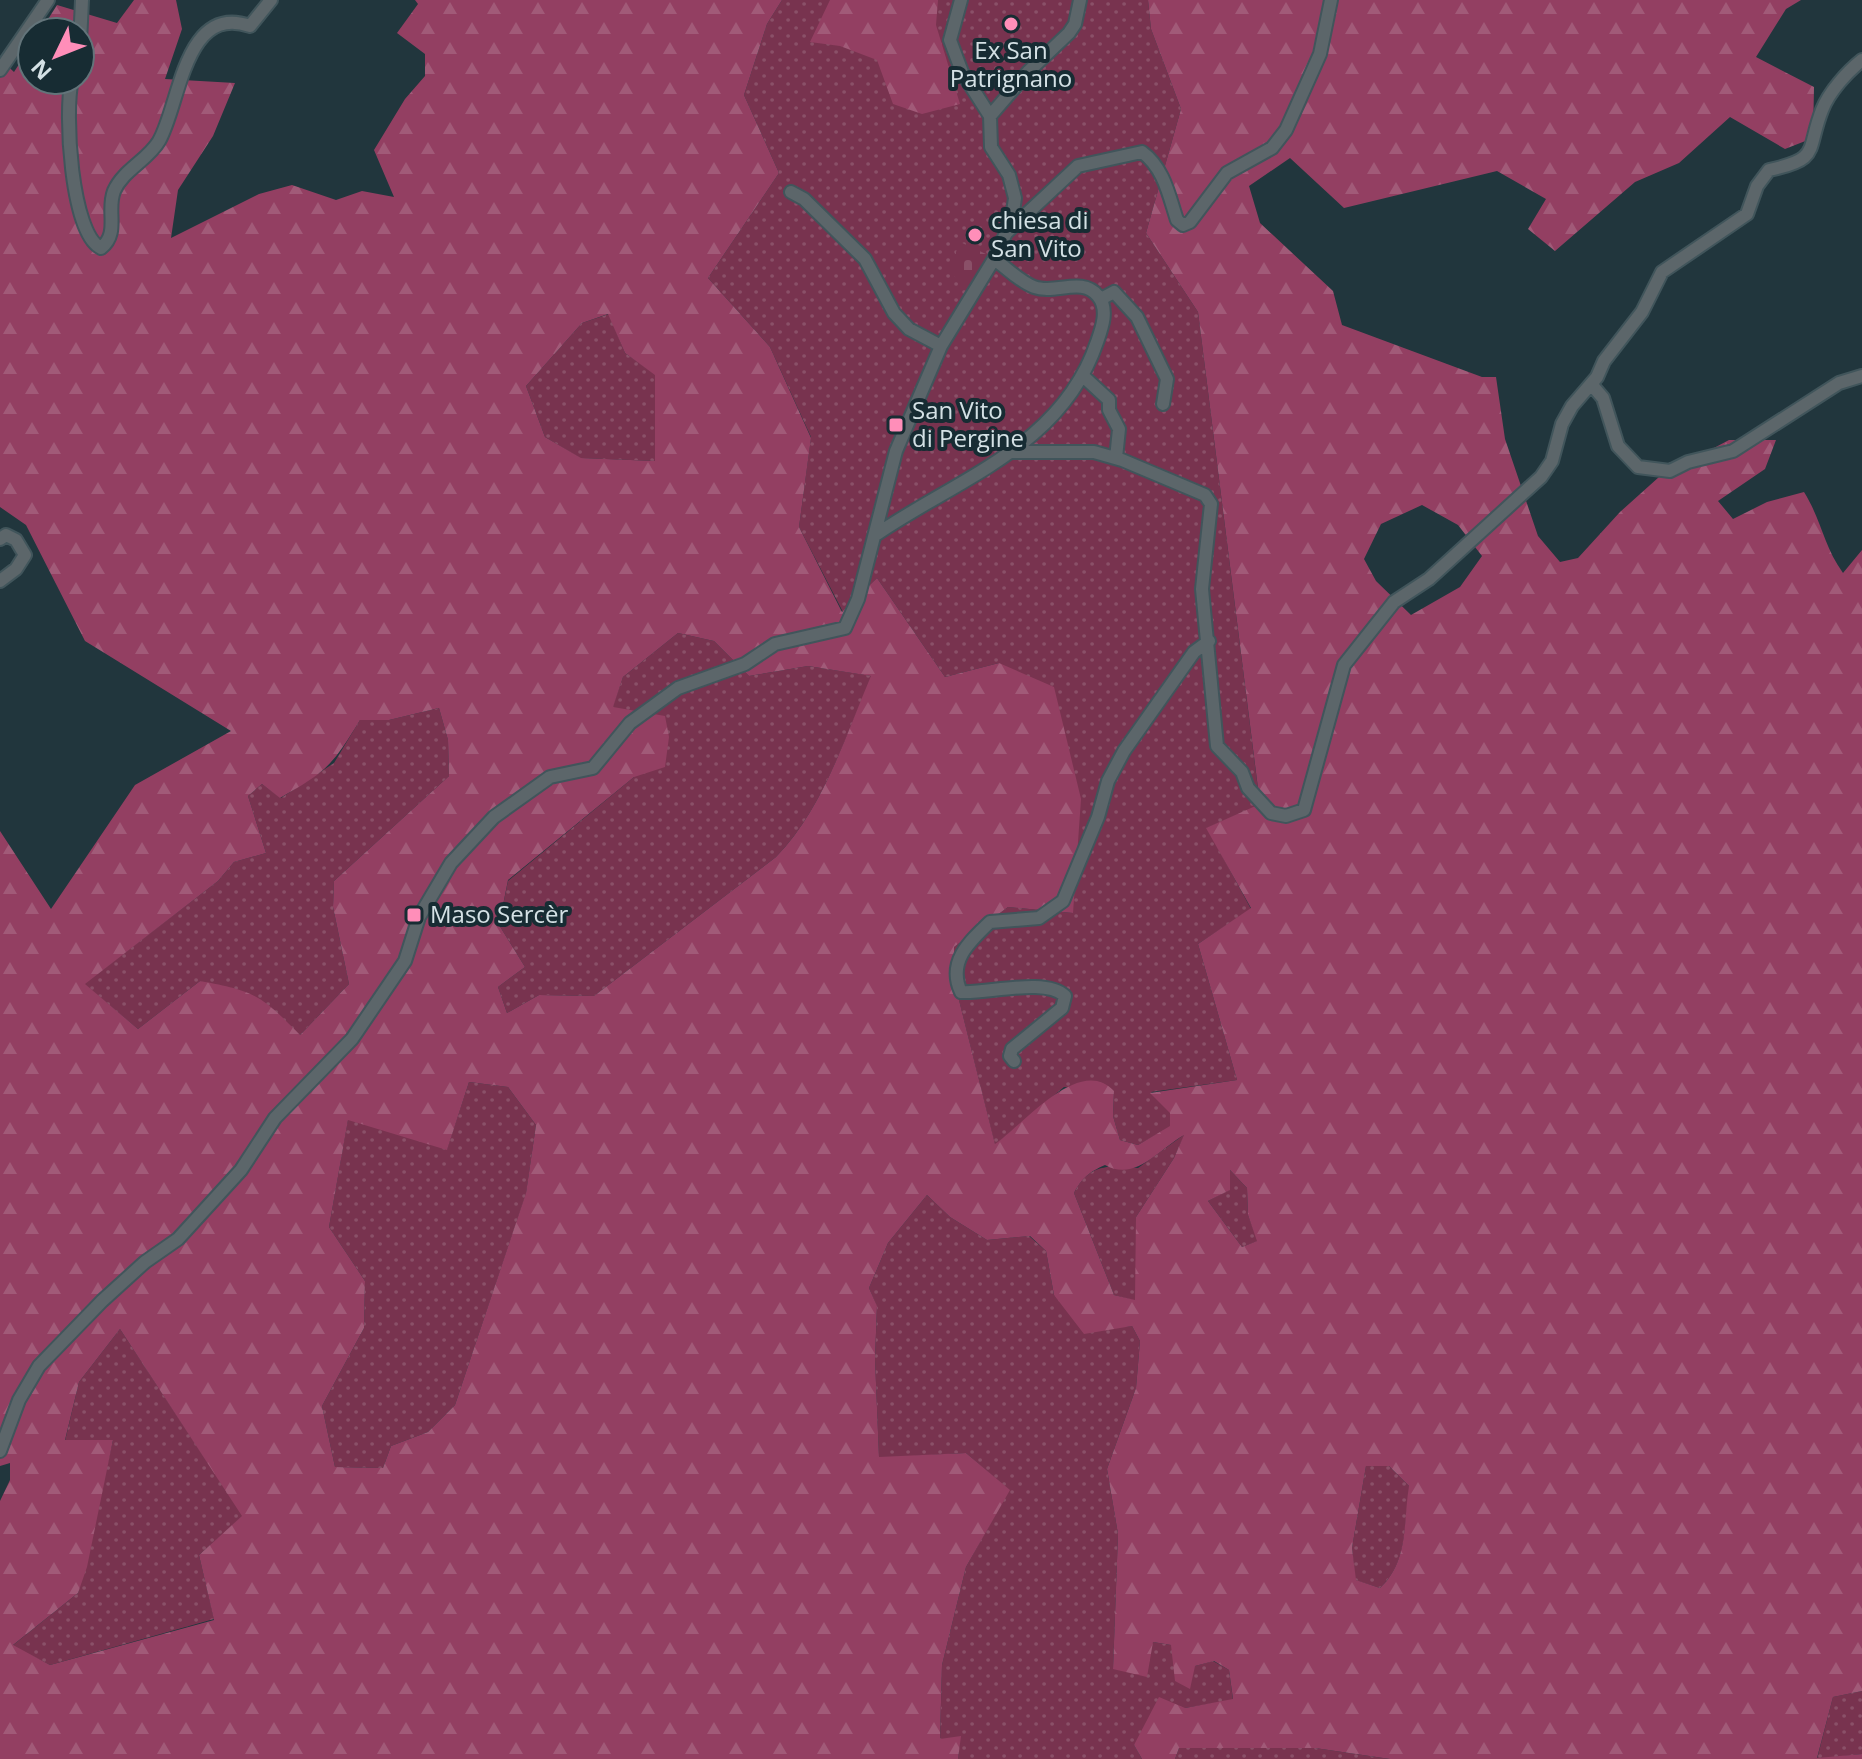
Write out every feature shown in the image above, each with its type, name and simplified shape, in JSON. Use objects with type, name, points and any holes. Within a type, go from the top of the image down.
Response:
[{"type":"street","points":[[0,70],[48,0]]},
{"type":"street","points":[[72,96],[70,166],[89,233],[94,245],[101,248],[108,242],[113,230],[115,190],[158,142],[190,54],[212,29],[222,24],[238,21],[250,26],[271,0]]},
{"type":"street","points":[[0,1451],[19,1400],[39,1366],[102,1301],[154,1255],[178,1239],[241,1170],[275,1118],[361,1028],[405,961],[419,917],[451,863],[494,817],[550,777],[593,768],[630,723],[678,688],[745,664],[775,644],[845,628],[858,599],[877,534],[883,493],[896,451],[941,346],[1011,226],[1015,198],[1009,175],[991,147],[990,116],[962,72],[950,40],[961,0]]},
{"type":"street","points":[[990,116],[1029,71],[1069,33],[1075,24],[1080,0]]},
{"type":"street","points":[[1011,226],[1078,166],[1142,152],[1153,160],[1162,175],[1177,220],[1183,225],[1190,222],[1227,173],[1272,148],[1286,130],[1320,54],[1331,0]]},
{"type":"street","points":[[1010,452],[1094,452],[1205,495],[1211,504],[1202,589],[1217,746],[1242,772],[1248,788],[1271,813],[1286,816],[1304,810],[1344,665],[1394,602],[1429,579],[1541,477],[1552,461],[1562,424],[1572,406],[1591,384],[1622,334],[1642,312],[1662,272],[1747,214],[1757,186],[1769,170],[1797,164],[1808,154],[1814,145],[1822,110],[1832,91],[1862,60]]},
{"type":"street","points":[[791,192],[804,199],[865,259],[882,293],[902,321],[941,346]]},
{"type":"street","points":[[877,534],[1010,452],[1071,398],[1083,376],[1105,316],[1101,299],[1091,289],[1078,286],[1035,288],[994,259]]},
{"type":"street","points":[[1101,299],[1114,292],[1137,317],[1167,379],[1163,404]]},
{"type":"street","points":[[1083,376],[1109,400],[1109,410],[1119,429],[1116,458]]},
{"type":"street","points":[[1591,384],[1603,398],[1618,446],[1638,467],[1670,471],[1688,462],[1733,451],[1839,383],[1862,376]]},
{"type":"street","points":[[0,539],[6,535],[16,540],[25,555],[16,569],[0,581]]},
{"type":"street","points":[[1014,1061],[1010,1056],[1012,1049],[1062,1008],[1065,996],[1060,991],[1025,988],[961,992],[955,976],[961,950],[990,922],[1039,918],[1063,901],[1098,817],[1108,781],[1124,751],[1194,652],[1209,641]]},
{"type":"green space","points":[[134,0],[176,0],[182,29],[165,79],[235,83],[213,136],[178,190],[171,238],[259,194],[292,185],[336,200],[362,191],[394,197],[374,150],[405,99],[425,76],[425,54],[397,33],[418,4],[415,0],[782,0],[767,24],[744,95],[779,173],[708,278],[770,347],[811,438],[799,527],[842,612],[877,578],[945,677],[999,663],[1054,687],[1081,799],[1073,913],[1008,907],[954,947],[954,980],[995,1144],[1053,1096],[1085,1081],[1100,1082],[1114,1091],[1113,1116],[1120,1140],[1138,1145],[1170,1126],[1170,1113],[1150,1093],[1237,1080],[1198,944],[1251,908],[1206,828],[1260,804],[1198,312],[1146,233],[1181,109],[1151,29],[1148,0],[1801,0],[1786,9],[1756,57],[1814,87],[1813,138],[1785,149],[1730,117],[1679,163],[1635,182],[1555,251],[1528,229],[1546,199],[1497,171],[1344,208],[1290,158],[1249,186],[1260,223],[1333,291],[1342,325],[1482,377],[1496,377],[1505,439],[1538,536],[1560,562],[1578,558],[1620,512],[1659,477],[1729,440],[1776,440],[1765,469],[1718,501],[1733,519],[1767,502],[1804,492],[1843,573],[1862,550],[1862,1691],[1833,1697],[1817,1758],[1862,1754],[1862,1759],[1390,1759],[1315,1748],[1179,1748],[1175,1759],[1142,1759],[1134,1745],[1159,1697],[1185,1708],[1233,1699],[1229,1670],[1214,1661],[1195,1666],[1190,1689],[1175,1681],[1171,1645],[1153,1642],[1147,1677],[1113,1669],[1118,1534],[1107,1469],[1136,1388],[1140,1341],[1132,1326],[1084,1334],[1054,1295],[1046,1251],[1030,1236],[987,1240],[950,1217],[927,1195],[888,1243],[869,1288],[877,1306],[875,1359],[879,1457],[966,1453],[1010,1490],[966,1567],[942,1665],[940,1739],[961,1736],[958,1759],[0,1759],[0,1501],[10,1480],[10,1463],[0,1466],[0,831],[51,909],[135,785],[231,731],[85,641],[26,525],[0,507],[0,59],[14,72],[16,69],[16,96],[96,96],[96,17],[117,23]],"holes":[[[608,314],[625,353],[655,375],[655,461],[581,458],[545,437],[526,386],[582,323]],[[1422,505],[1458,525],[1482,556],[1460,587],[1411,615],[1376,581],[1364,559],[1381,524]],[[678,633],[714,641],[749,676],[808,666],[871,676],[820,795],[793,838],[776,857],[594,996],[539,995],[507,1013],[498,987],[525,967],[499,925],[508,880],[634,777],[665,767],[669,737],[665,716],[613,707],[623,677]],[[439,708],[448,740],[449,776],[334,881],[333,907],[349,984],[300,1035],[276,1011],[256,997],[200,981],[138,1029],[85,984],[218,881],[234,862],[266,853],[248,796],[262,784],[280,798],[327,766],[360,720],[389,720]],[[469,1082],[508,1087],[536,1125],[526,1193],[455,1405],[428,1432],[391,1446],[383,1468],[335,1467],[322,1406],[364,1328],[365,1281],[329,1227],[348,1120],[447,1150]],[[1184,1135],[1174,1158],[1136,1217],[1135,1300],[1114,1295],[1074,1193],[1083,1179],[1099,1168],[1105,1165],[1116,1169],[1137,1167]],[[1230,1170],[1247,1188],[1248,1215],[1257,1241],[1242,1247],[1208,1201],[1230,1190]],[[120,1329],[242,1516],[199,1555],[214,1620],[50,1665],[13,1645],[78,1593],[87,1567],[113,1440],[65,1440],[79,1382]],[[1366,1466],[1389,1466],[1409,1486],[1400,1554],[1396,1566],[1380,1588],[1356,1580],[1352,1548]]]},
{"type":"green space","points":[[782,0],[1148,0],[1151,29],[1181,109],[1146,233],[1198,312],[1260,805],[1207,828],[1251,909],[1198,944],[1237,1080],[1151,1092],[1171,1113],[1170,1127],[1138,1145],[1120,1140],[1113,1116],[1114,1091],[1064,1087],[995,1145],[954,980],[954,947],[1008,907],[1073,913],[999,663],[945,677],[877,578],[843,612],[799,527],[811,437],[770,347],[708,278],[779,173],[744,95],[767,24]]},
{"type":"green space","points":[[830,0],[938,0],[936,25],[960,104],[922,114],[893,104],[877,60],[840,46],[810,42]]},
{"type":"green space","points":[[57,5],[94,16],[50,16]]},
{"type":"green space","points":[[960,242],[986,254],[969,286],[948,272]]},
{"type":"green space","points":[[609,314],[625,353],[655,374],[655,461],[580,458],[545,437],[526,386],[582,323]]},
{"type":"green space","points":[[678,633],[714,641],[749,676],[808,666],[872,676],[820,795],[793,838],[776,857],[594,996],[539,995],[507,1013],[498,987],[525,967],[499,925],[508,881],[634,777],[612,708],[623,677]]},
{"type":"green space","points":[[439,708],[448,740],[449,776],[334,881],[333,907],[349,984],[300,1035],[200,981],[138,1029],[84,984],[218,881],[234,862],[266,853],[248,796],[262,784],[281,798],[334,763],[360,720],[389,720]]},
{"type":"green space","points":[[469,1082],[508,1087],[536,1125],[526,1194],[455,1405],[428,1432],[391,1446],[383,1468],[335,1467],[322,1406],[364,1328],[365,1281],[329,1227],[348,1119],[447,1149]]},
{"type":"green space","points":[[1185,1134],[1174,1158],[1136,1217],[1136,1301],[1114,1295],[1074,1193],[1086,1176],[1100,1168],[1138,1168]]},
{"type":"green space","points":[[1229,1169],[1247,1188],[1248,1215],[1258,1241],[1242,1247],[1208,1201],[1229,1190]]},
{"type":"green space","points":[[927,1195],[950,1217],[987,1240],[1029,1236],[1046,1251],[1054,1295],[1110,1328],[1132,1326],[1140,1341],[1136,1388],[1107,1469],[1118,1534],[1113,1669],[1153,1642],[1171,1645],[1195,1666],[1213,1661],[1229,1670],[1233,1700],[1185,1708],[1134,1745],[1142,1759],[958,1759],[960,1737],[940,1740],[942,1665],[966,1567],[1009,1490],[966,1453],[879,1458],[875,1359],[877,1307],[869,1288],[888,1243]]},
{"type":"green space","points":[[120,1329],[243,1516],[199,1555],[214,1619],[50,1665],[12,1646],[78,1593],[113,1440],[65,1441],[79,1382]]},
{"type":"green space","points":[[1366,1466],[1389,1466],[1410,1487],[1400,1554],[1396,1566],[1380,1588],[1355,1580],[1352,1548]]},
{"type":"green space","points":[[1862,1691],[1862,1754],[1817,1759],[1833,1697]]},
{"type":"green space","points":[[1179,1748],[1315,1748],[1390,1759],[1175,1759]]},
{"type":"place","name":"Ex San Patrignano","points":[[1011,24]]},
{"type":"place","name":"chiesa di San Vito","points":[[975,235]]},
{"type":"place","name":"San Vito di Pergine","points":[[896,425]]},
{"type":"place","name":"Maso Sercèr","points":[[414,915]]}]
